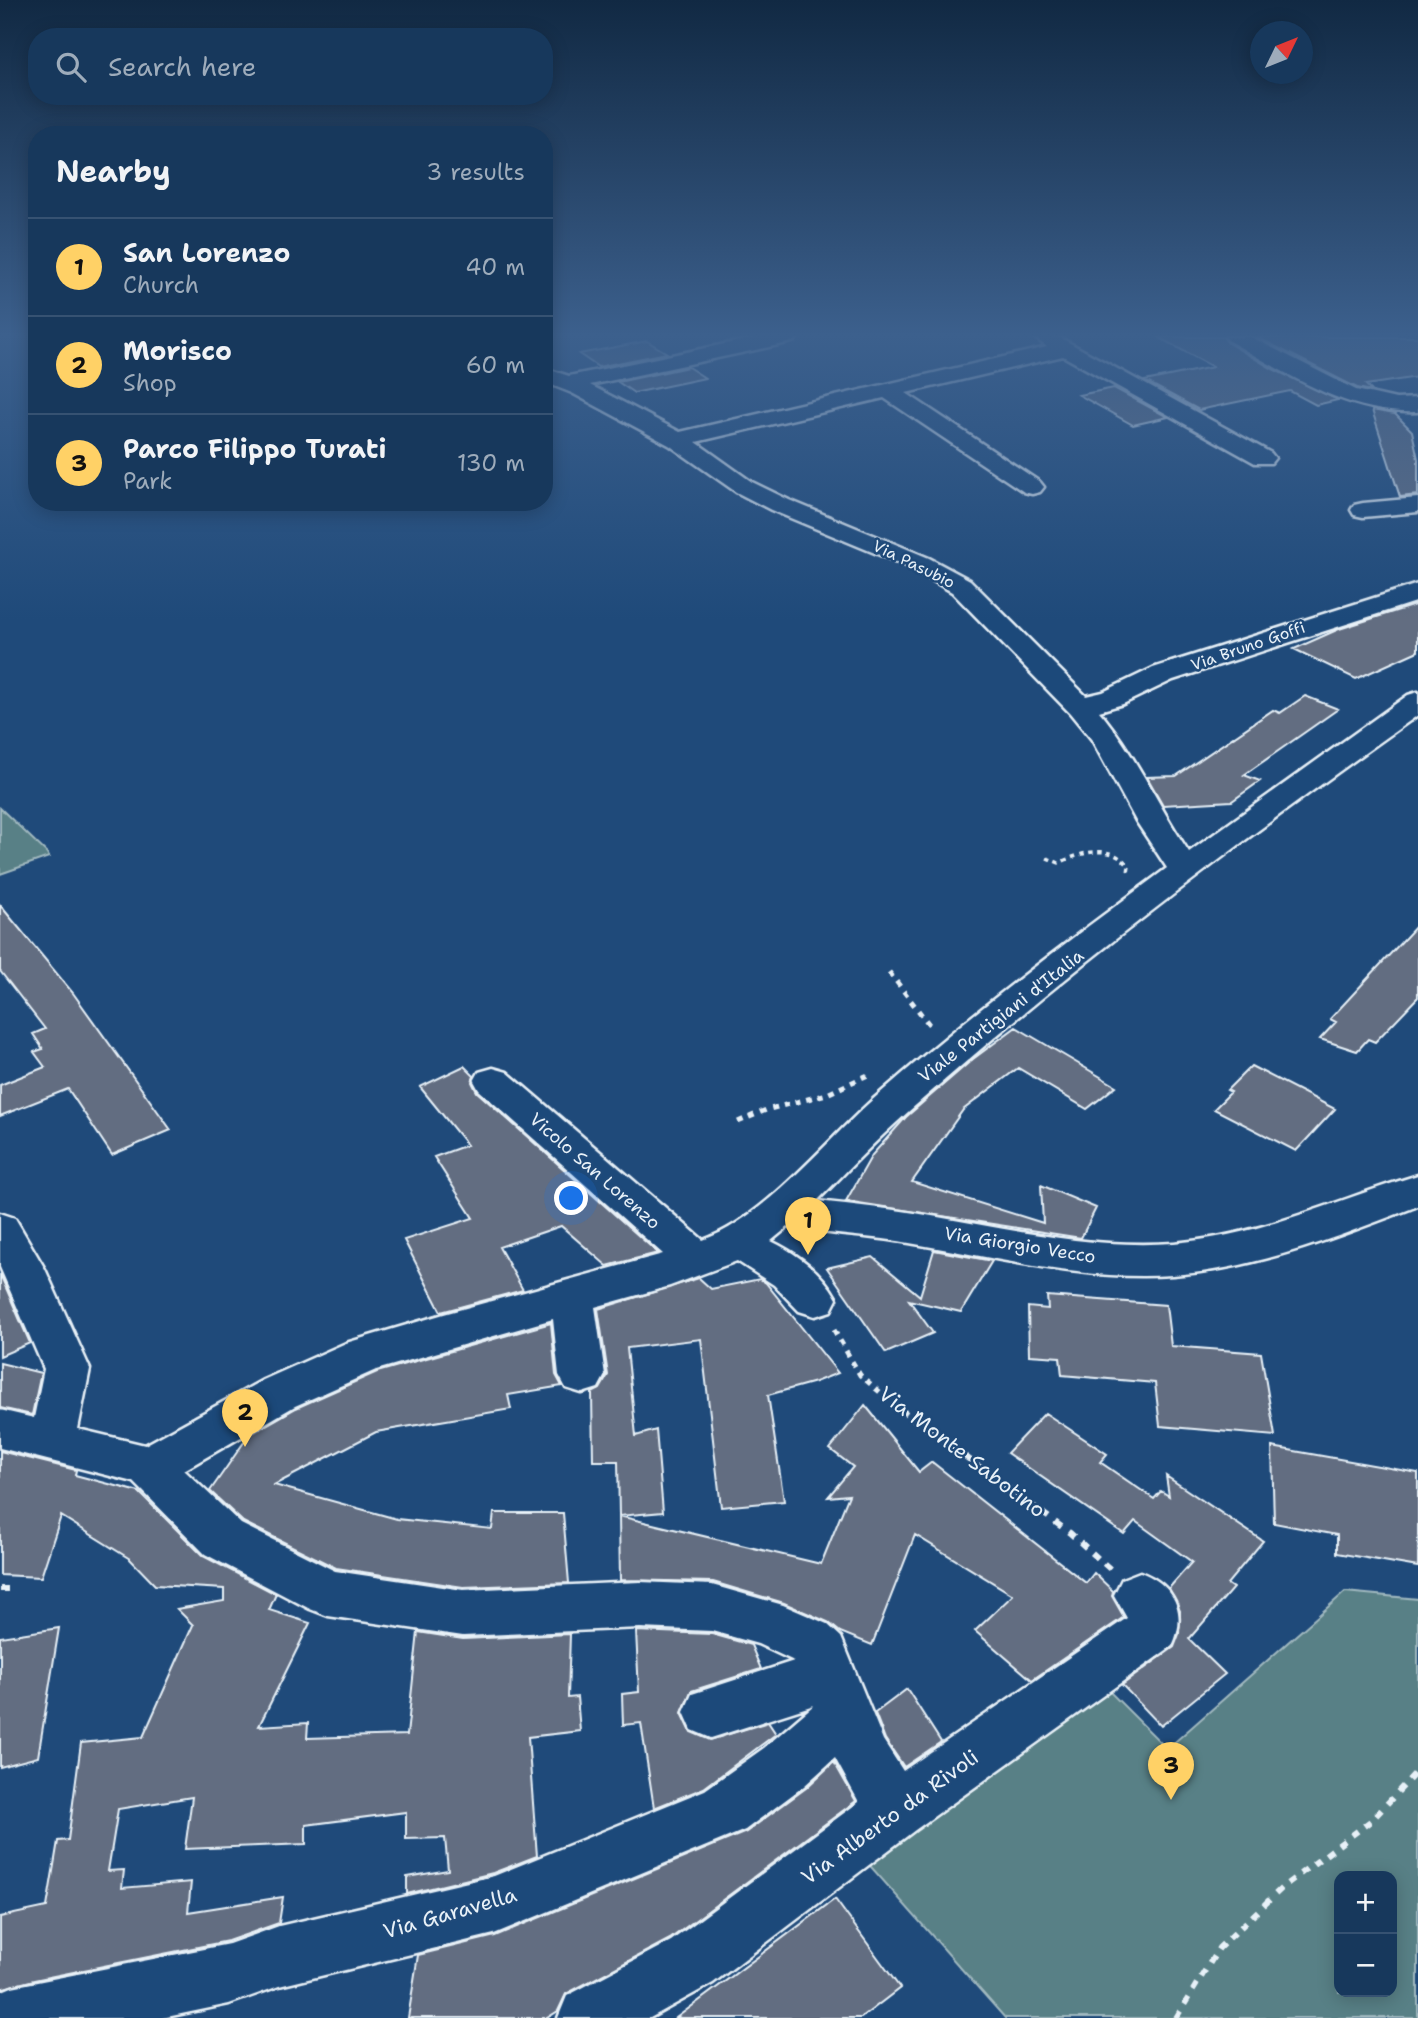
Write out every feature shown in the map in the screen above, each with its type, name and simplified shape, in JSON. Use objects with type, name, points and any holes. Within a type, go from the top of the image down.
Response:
[{"type":"street","name":"Via Pasubio","points":[[659,431],[677,440],[744,487],[947,577],[961,586],[1105,737],[1152,821],[1186,871]]},
{"type":"street","points":[[677,440],[715,431]]},
{"type":"street","points":[[949,431],[1032,486]]},
{"type":"street","points":[[1215,431],[1263,458]]},
{"type":"street","points":[[1363,510],[1418,505]]},
{"type":"street","name":"Via Bruno Goffi","points":[[1080,708],[1113,698],[1163,674],[1418,592]]},
{"type":"street","name":"Viale Partigiani d'Italia","points":[[149,1466],[279,1393],[362,1356],[698,1260],[738,1244],[781,1211],[928,1073],[1186,871],[1327,765],[1418,701]]},
{"type":"street","name":"Vicolo San Lorenzo","points":[[494,1081],[698,1260]]},
{"type":"street","name":"Via Giorgio Vecco","points":[[781,1211],[815,1218],[867,1220],[1095,1259],[1151,1260],[1229,1251],[1299,1234],[1418,1190]]},
{"type":"street","points":[[0,1228],[23,1269],[67,1368],[52,1442]]},
{"type":"street","points":[[738,1244],[766,1255],[793,1274],[815,1299]]},
{"type":"street","points":[[572,1297],[582,1375]]},
{"type":"street","points":[[0,1429],[149,1466],[223,1539],[328,1593],[471,1613],[640,1605],[712,1608],[765,1622],[808,1641],[822,1654],[862,1757],[895,1810]]},
{"type":"street","name":"Via Alberto da Rivoli","points":[[589,2018],[692,1962],[895,1810],[1101,1669],[1154,1629],[1154,1615],[1140,1595]]},
{"type":"street","points":[[711,1712],[838,1694]]},
{"type":"street","name":"Via Garavella","points":[[12,2018],[229,1974],[279,1956],[494,1905],[725,1810],[784,1767],[838,1694]]},
{"type":"path","points":[[1047,858],[1059,863],[1076,855],[1096,851],[1112,852],[1123,857],[1129,866],[1128,874]]},
{"type":"path","points":[[889,972],[933,1030]]},
{"type":"path","name":"Via Monte Sabotino","points":[[815,1299],[860,1375],[898,1408],[1070,1533],[1140,1595]]},
{"type":"path","points":[[0,1589],[9,1589]]},
{"type":"path","points":[[1176,2018],[1219,1948],[1284,1886],[1372,1821],[1418,1770]]},
{"type":"green space","points":[[0,808],[47,853],[49,857],[0,874]]},
{"type":"green space","points":[[1345,1592],[1418,1599],[1418,2018],[1005,2018],[856,1850],[1101,1683],[1167,1749]]},
{"type":"building","points":[[1379,431],[1412,431],[1418,459],[1418,495],[1400,497]]},
{"type":"building","points":[[1418,604],[1418,651],[1356,679],[1294,649],[1339,629]]},
{"type":"building","points":[[1305,696],[1338,709],[1244,775],[1260,781],[1232,801],[1163,805],[1147,777],[1176,776],[1273,710],[1280,713]]},
{"type":"building","points":[[0,905],[73,993],[171,1130],[112,1155],[68,1089],[0,1116],[0,1085],[45,1067],[34,1052],[43,1049],[33,1034],[45,1029],[0,971]]},
{"type":"building","points":[[1418,924],[1418,997],[1375,1042],[1368,1039],[1357,1051],[1320,1039],[1336,1022],[1330,1019]]},
{"type":"building","points":[[1016,1027],[1116,1086],[1087,1109],[1018,1068],[963,1110],[912,1182],[1043,1223],[1041,1185],[1096,1208],[1081,1238],[846,1201],[872,1155],[906,1117],[973,1059]]},
{"type":"building","points":[[464,1066],[474,1076],[472,1082],[477,1092],[658,1253],[607,1266],[561,1226],[499,1247],[523,1290],[441,1312],[404,1240],[473,1218],[434,1157],[467,1145],[420,1087]]},
{"type":"building","points":[[1251,1066],[1335,1109],[1296,1151],[1214,1109],[1231,1092],[1227,1090]]},
{"type":"building","points":[[934,1250],[992,1261],[961,1312],[909,1300],[933,1333],[886,1353],[827,1268],[873,1257],[920,1296]]},
{"type":"building","points":[[0,1274],[30,1343],[0,1356]]},
{"type":"building","points":[[699,1278],[711,1289],[760,1279],[766,1283],[838,1373],[768,1395],[784,1501],[721,1507],[701,1339],[627,1348],[636,1436],[656,1430],[663,1512],[619,1516],[618,1461],[593,1461],[592,1393],[600,1389],[608,1375],[598,1309]]},
{"type":"building","points":[[1047,1296],[1166,1305],[1171,1346],[1261,1353],[1275,1436],[1160,1426],[1155,1383],[1062,1375],[1060,1357],[1029,1355],[1028,1307],[1048,1309]]},
{"type":"building","points":[[551,1323],[556,1375],[562,1386],[508,1395],[511,1409],[376,1432],[274,1485],[397,1519],[492,1529],[494,1513],[563,1513],[569,1583],[463,1587],[336,1568],[243,1522],[210,1491],[249,1435],[296,1408],[377,1372]]},
{"type":"building","points":[[0,1363],[41,1373],[32,1415],[0,1408]]},
{"type":"building","points":[[865,1405],[919,1472],[932,1462],[1086,1583],[1094,1573],[1113,1591],[1112,1596],[1124,1617],[1032,1680],[975,1631],[1013,1595],[915,1535],[872,1645],[784,1603],[713,1582],[620,1580],[619,1516],[821,1564],[849,1495],[828,1497],[853,1467],[830,1449]]},
{"type":"building","points":[[1045,1413],[1107,1454],[1100,1462],[1154,1499],[1161,1491],[1169,1496],[1166,1476],[1263,1541],[1227,1584],[1233,1588],[1189,1639],[1225,1674],[1161,1726],[1122,1685],[1174,1647],[1179,1634],[1180,1611],[1169,1588],[1192,1562],[1135,1521],[1124,1534],[1007,1453]]},
{"type":"building","points":[[1272,1447],[1418,1473],[1418,1567],[1337,1553],[1337,1535],[1274,1523]]},
{"type":"building","points":[[0,1451],[76,1470],[75,1475],[139,1492],[203,1556],[276,1594],[269,1610],[310,1623],[259,1726],[308,1723],[307,1738],[407,1735],[418,1632],[463,1639],[570,1634],[568,1698],[577,1697],[580,1731],[528,1737],[537,1856],[493,1873],[407,1894],[407,1877],[448,1870],[445,1838],[406,1839],[406,1812],[306,1825],[306,1844],[185,1849],[192,1797],[118,1809],[108,1871],[124,1870],[122,1888],[191,1882],[188,1912],[283,1897],[279,1923],[228,1941],[0,1989],[0,1917],[47,1907],[58,1841],[68,1840],[81,1743],[143,1737],[193,1625],[177,1609],[224,1601],[224,1589],[155,1585],[130,1559],[61,1516],[41,1577],[0,1575]]},
{"type":"building","points":[[59,1628],[38,1757],[0,1767],[0,1637]]},
{"type":"building","points":[[636,1631],[712,1634],[751,1645],[761,1669],[691,1691],[682,1713],[691,1732],[710,1740],[768,1722],[776,1734],[704,1788],[654,1808],[641,1723],[623,1725],[622,1694],[639,1692]]},
{"type":"building","points":[[907,1689],[941,1742],[904,1767],[885,1739],[875,1713]]},
{"type":"building","points":[[834,1762],[856,1801],[670,1939],[566,1994],[558,2011],[547,2018],[408,2018],[418,1955],[495,1936],[746,1832],[806,1788]]},
{"type":"building","points":[[835,1899],[900,1988],[861,2018],[676,2018]]},
{"type":"place","name":"San Lorenzo","points":[[808,1255]]},
{"type":"place","name":"Morisco","points":[[245,1447]]},
{"type":"place","name":"Parco Filippo Turati","points":[[1171,1800]]}]
